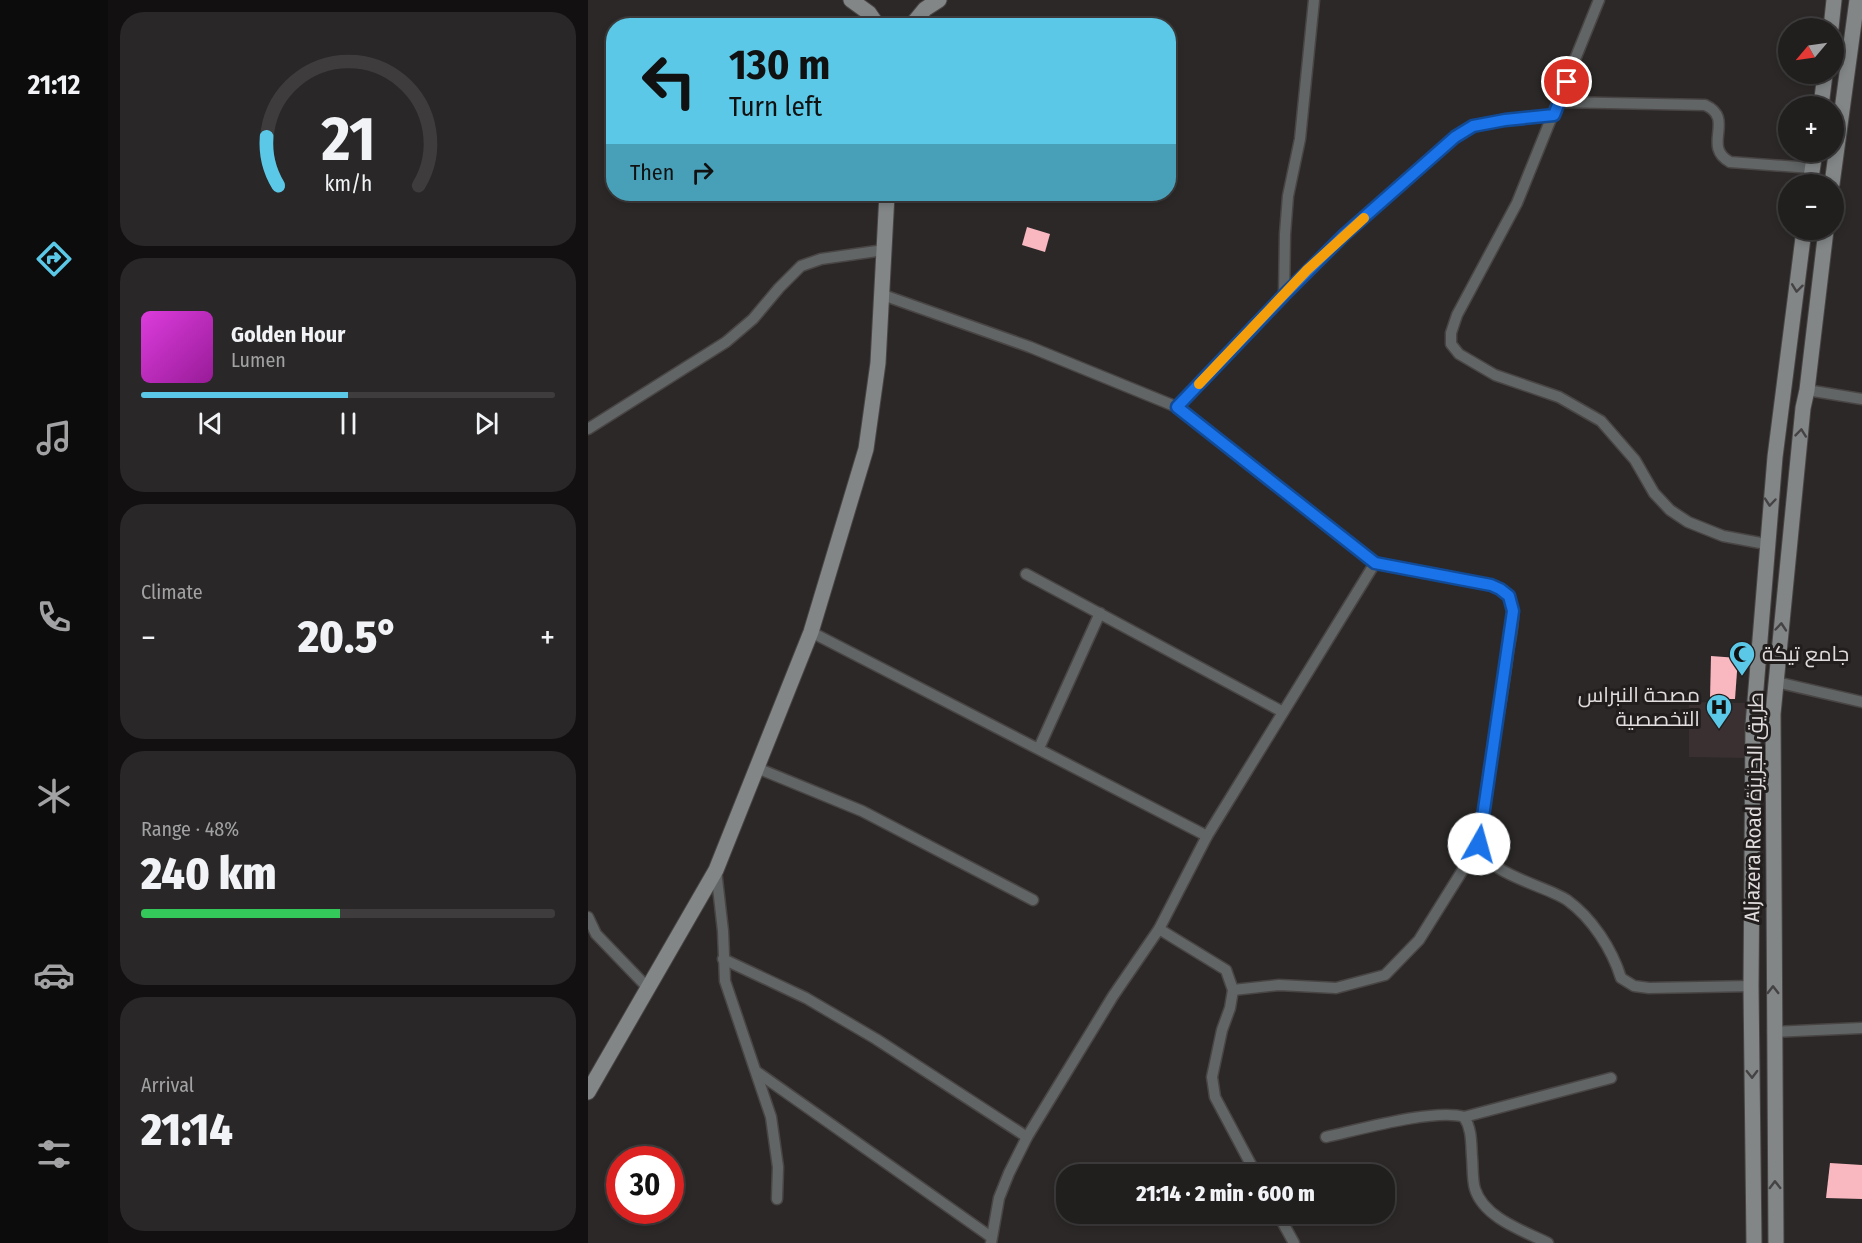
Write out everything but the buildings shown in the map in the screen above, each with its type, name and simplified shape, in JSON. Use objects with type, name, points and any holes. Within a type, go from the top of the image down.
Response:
[{"type":"main road","points":[[851,0],[872,18]]},
{"type":"main road","points":[[918,18],[925,9],[939,0]]},
{"type":"main road","points":[[1832,18],[1834,0]]},
{"type":"main road","points":[[1833,174],[1857,0]]},
{"type":"main road","points":[[1811,174],[1813,162]]},
{"type":"main road","points":[[588,1092],[716,870],[811,632],[866,449],[878,363],[887,201]]},
{"type":"main road","name":"Aljazera Road طريق الجزيزة","points":[[1754,1243],[1751,986],[1753,725],[1766,544],[1803,240]]},
{"type":"main road","name":"Aljazera Road طريق الجزيزة","points":[[1776,1243],[1773,1032],[1773,714],[1803,408],[1808,390],[1825,240]]},
{"type":"street","points":[[1284,295],[1288,196],[1300,140],[1314,0]]},
{"type":"street","points":[[1599,0],[1517,203],[1457,315],[1451,333],[1451,344],[1459,354],[1495,375],[1559,397],[1600,421],[1635,460],[1654,493],[1670,510],[1688,522],[1723,536],[1766,544]]},
{"type":"street","points":[[1559,102],[1705,105],[1714,109],[1719,117],[1717,148],[1722,158],[1730,162],[1812,168]]},
{"type":"street","points":[[1177,407],[1344,235],[1455,137],[1473,126],[1554,115]]},
{"type":"street","points":[[588,429],[726,342],[753,319],[779,288],[801,267],[821,259],[884,250]]},
{"type":"street","points":[[882,295],[1030,347],[1177,407],[1375,563],[1491,585],[1509,596],[1513,611],[1479,844],[1419,940],[1385,975],[1336,988],[1279,985],[1233,990]]},
{"type":"street","points":[[1808,390],[1862,399]]},
{"type":"street","points":[[757,1072],[991,1240],[999,1198],[1027,1137],[1113,996],[1159,929],[1207,836],[1375,563]]},
{"type":"street","points":[[1026,574],[1283,712]]},
{"type":"street","points":[[1039,748],[1100,614]]},
{"type":"street","points":[[811,632],[1207,836]]},
{"type":"street","points":[[1776,682],[1862,702]]},
{"type":"street","points":[[757,768],[862,811],[1033,900]]},
{"type":"street","points":[[1479,844],[1483,856],[1491,865],[1568,901],[1600,935],[1617,964],[1621,978],[1634,986],[1649,988],[1751,986]]},
{"type":"street","points":[[716,870],[723,931],[725,981],[771,1116],[778,1167],[777,1199]]},
{"type":"street","points":[[588,917],[596,934],[648,988]]},
{"type":"street","points":[[1159,929],[1226,970],[1233,990],[1212,1077],[1215,1097],[1251,1164]]},
{"type":"street","points":[[723,959],[806,998],[876,1039],[1027,1137]]},
{"type":"street","points":[[1773,1032],[1862,1028]]},
{"type":"street","points":[[1326,1137],[1414,1119],[1457,1115],[1464,1117],[1611,1078]]},
{"type":"street","points":[[1464,1117],[1469,1124],[1471,1135],[1475,1190],[1482,1201],[1495,1215],[1548,1243]]},
{"type":"street","points":[[1284,1224],[1294,1243]]},
{"type":"shaded area","name":"مصحة النبراس التخصصية","points":[[1689,702],[1750,703],[1750,758],[1689,757]]},
{"type":"slow traffic","points":[[1199,384],[1307,270],[1364,218]]},
{"type":"place","name":"جامع تيكة","points":[[1742,677]]},
{"type":"place","name":"مصحة النبراس التخصصية","points":[[1719,730]]},
{"type":"route","points":[[1479,844],[1513,611],[1509,596],[1491,585],[1375,563],[1177,407],[1307,270],[1455,137],[1473,126],[1554,115],[1567,82]]}]
